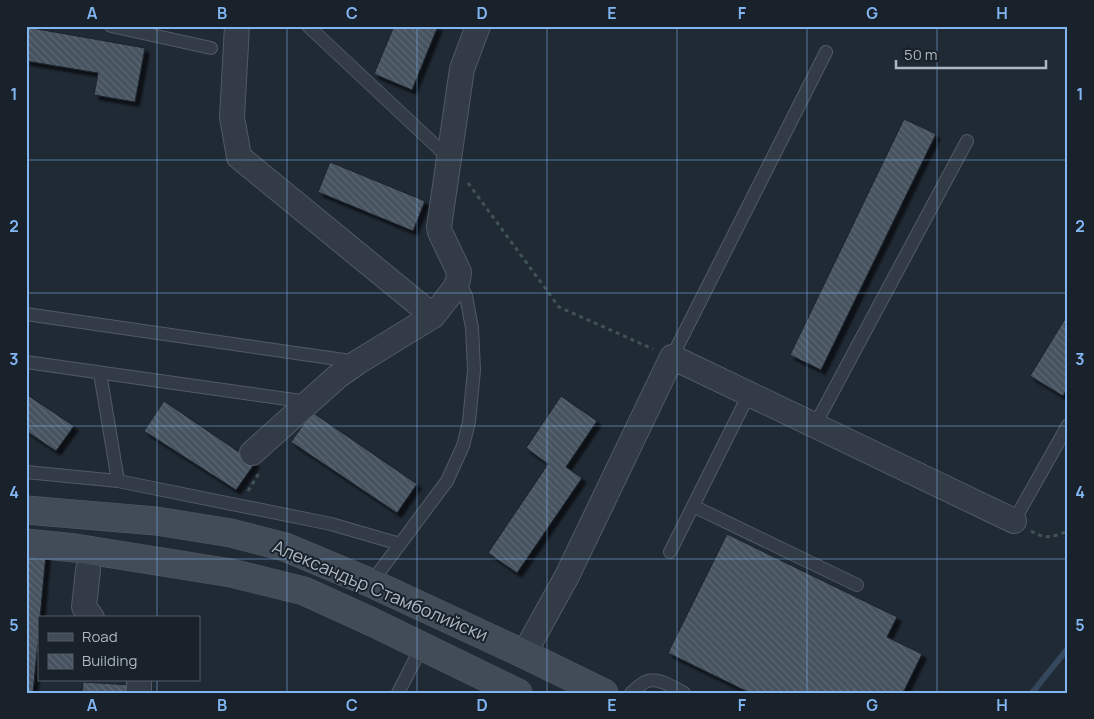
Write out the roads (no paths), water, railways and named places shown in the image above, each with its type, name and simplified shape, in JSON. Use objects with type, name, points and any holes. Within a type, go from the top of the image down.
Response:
[{"type":"main road","name":"Александър Стамболийски","points":[[26,510],[156,521],[231,533],[285,547],[371,583],[604,693]]},
{"type":"main road","name":"Александър Стамболийски","points":[[26,543],[75,548],[231,573],[304,591],[518,693]]},
{"type":"street","points":[[237,26],[232,117],[239,158],[433,316]]},
{"type":"street","points":[[252,453],[338,376],[433,316],[456,288],[459,272],[439,227],[462,69],[478,26]]},
{"type":"street","points":[[524,654],[567,576],[672,357],[1014,521]]},
{"type":"street","points":[[88,570],[84,607],[91,616]]},
{"type":"lane","points":[[111,26],[211,48]]},
{"type":"lane","points":[[308,26],[450,158]]},
{"type":"lane","points":[[672,357],[826,52]]},
{"type":"lane","points":[[815,425],[966,141]]},
{"type":"lane","points":[[371,583],[447,481],[463,446],[469,422],[474,370],[472,328],[466,296],[458,280]]},
{"type":"lane","points":[[26,314],[358,362]]},
{"type":"lane","points":[[26,362],[310,402]]},
{"type":"lane","points":[[100,373],[118,482]]},
{"type":"lane","points":[[670,552],[749,394]]},
{"type":"lane","points":[[1014,521],[1068,425]]},
{"type":"lane","points":[[26,472],[118,482],[331,524],[400,544]]},
{"type":"lane","points":[[693,506],[857,585]]},
{"type":"lane","points":[[398,693],[422,646]]},
{"type":"lane","points":[[631,693],[646,681],[655,680],[684,693]]},
{"type":"waterway","points":[[1032,693],[1068,648]]}]
